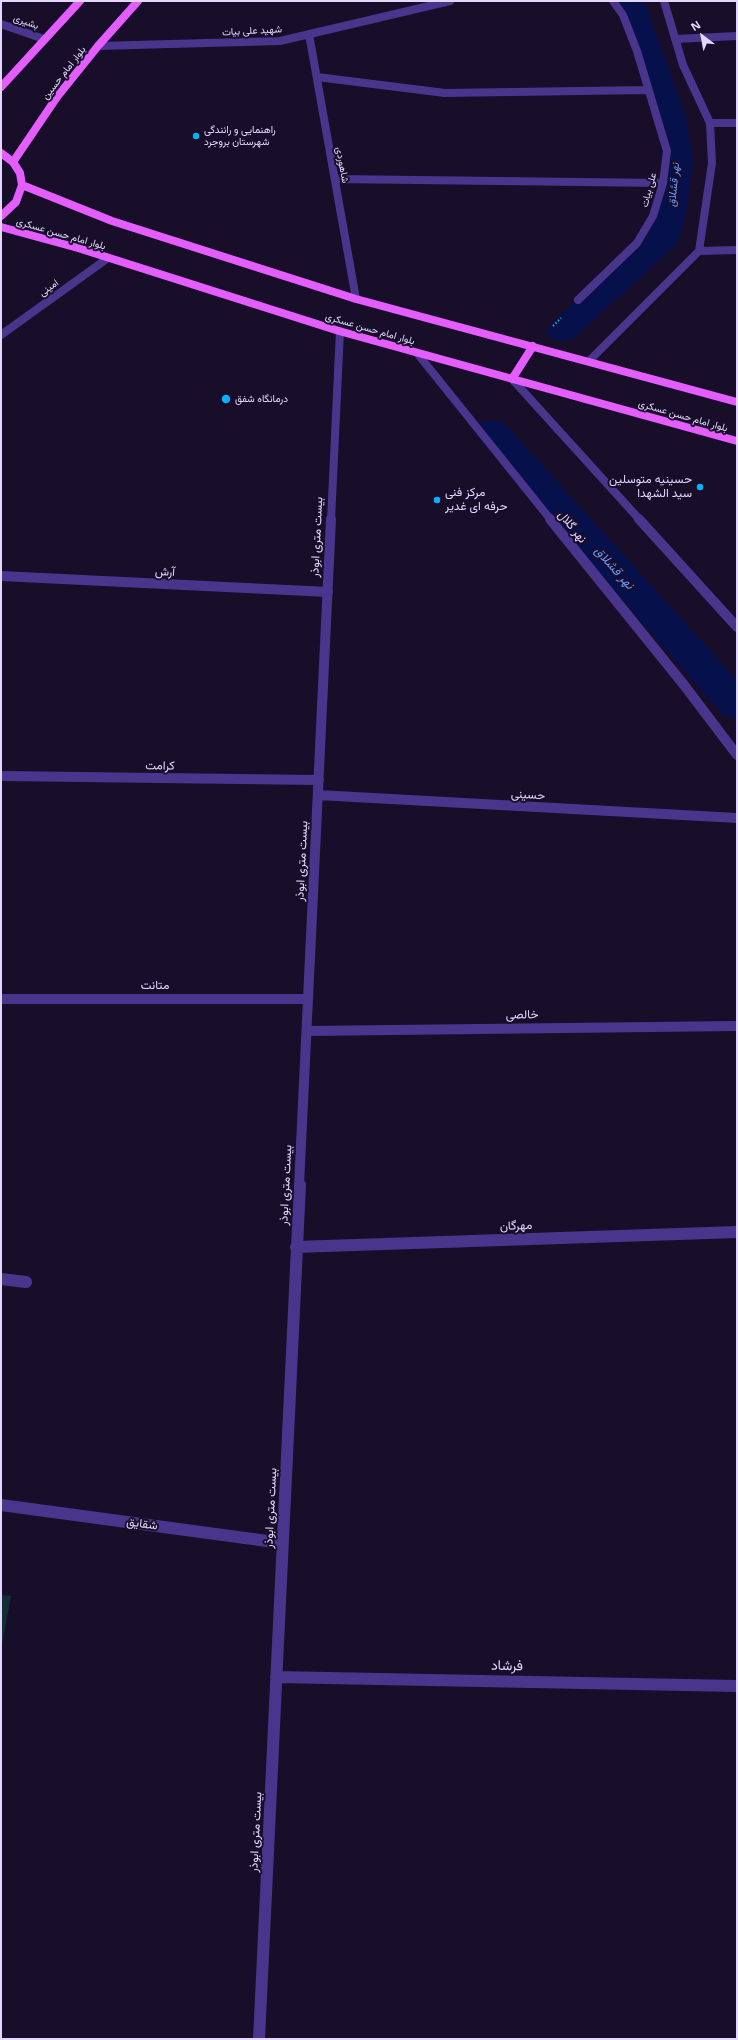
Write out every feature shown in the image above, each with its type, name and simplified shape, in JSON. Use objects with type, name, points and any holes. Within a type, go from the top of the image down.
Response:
[{"type":"main road","points":[[1,87],[80,1]]},
{"type":"main road","name":"بلوار امام حسین","points":[[13,162],[56,98],[98,46],[138,1]]},
{"type":"main road","points":[[1,154],[13,162],[20,173],[22,185],[16,202],[1,216]]},
{"type":"main road","points":[[22,185],[112,221],[356,299],[737,402]]},
{"type":"main road","name":"بلوار امام حسن عسکری","points":[[1,227],[78,248],[340,331],[737,441]]},
{"type":"main road","points":[[512,379],[533,346]]},
{"type":"street","name":"شهید علی بیات","points":[[98,46],[280,41],[450,1]]},
{"type":"street","name":"علی بیات","points":[[578,300],[637,243],[653,216],[663,183],[667,151],[623,15],[613,1]]},
{"type":"street","points":[[589,362],[699,251],[712,163],[710,123],[683,65],[664,1]]},
{"type":"street","name":"بشیری","points":[[1,24],[44,39]]},
{"type":"street","name":"شاهوردی","points":[[309,34],[356,299]]},
{"type":"street","points":[[676,39],[737,36]]},
{"type":"street","points":[[317,77],[445,93],[648,90]]},
{"type":"street","points":[[710,123],[737,123]]},
{"type":"street","points":[[335,179],[663,183]]},
{"type":"street","points":[[699,251],[737,250]]},
{"type":"street","name":"امینی","points":[[1,335],[108,258]]},
{"type":"street","name":"بیست متری ابوذر","points":[[259,2039],[340,331]]},
{"type":"street","name":"نهر گلال","points":[[417,353],[679,679],[737,755]]},
{"type":"street","points":[[512,379],[737,627]]},
{"type":"street","name":"آرش","points":[[1,576],[328,592]]},
{"type":"street","name":"کرامت","points":[[1,776],[319,780]]},
{"type":"street","name":"حسینی","points":[[318,795],[737,818]]},
{"type":"street","name":"متانت","points":[[1,999],[308,999]]},
{"type":"street","name":"خالصی","points":[[307,1031],[737,1026]]},
{"type":"street","name":"مهرگان","points":[[296,1247],[737,1232]]},
{"type":"street","points":[[1,1279],[26,1282]]},
{"type":"street","name":"شقایق","points":[[1,1505],[282,1543]]},
{"type":"street","name":"فرشاد","points":[[276,1677],[737,1686]]},
{"type":"path","points":[[533,346],[578,300]]},
{"type":"green space","points":[[1,1595],[11,1596],[1,1650]]},
{"type":"waterway","name":"نهر قشلاق","points":[[562,331],[663,240],[672,209],[678,160],[670,113],[630,1]]},
{"type":"waterway","name":"نهر قشلاق","points":[[492,431],[737,705]]},
{"type":"place","name":"راهنمایی و رانندگی شهرستان بروجرد","points":[[196,136]]},
{"type":"place","name":"درمانگاه شفق","points":[[226,399]]},
{"type":"place","name":"حسینیه متوسلین سید الشهدا","points":[[700,487]]},
{"type":"place","name":"مرکز فنی حرفه ای غدیر","points":[[437,500]]}]
